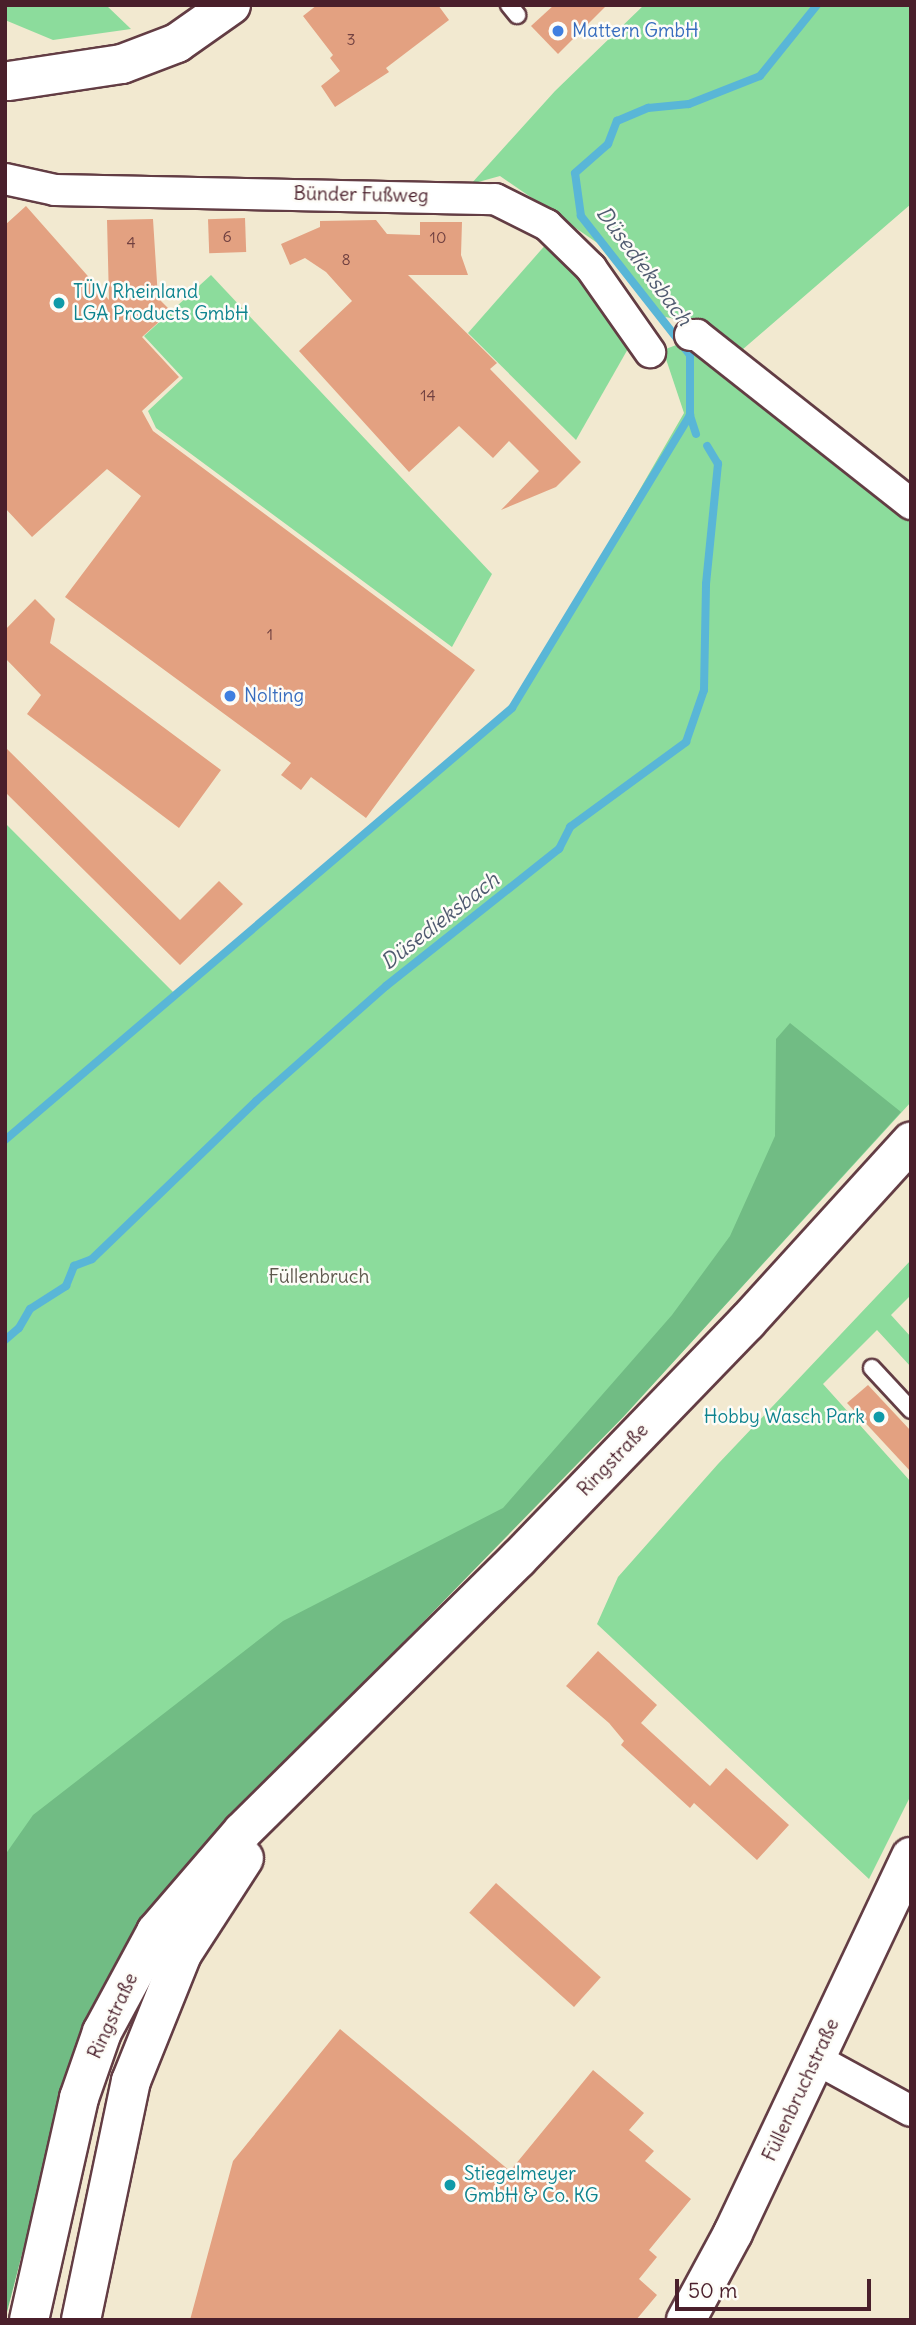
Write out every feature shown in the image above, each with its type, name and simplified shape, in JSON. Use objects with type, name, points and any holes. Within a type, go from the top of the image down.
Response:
[{"type":"main road","points":[[7,88],[122,64],[177,43],[224,7]]},
{"type":"main road","name":"Ringstraße","points":[[29,2320],[79,2098],[102,2032],[127,1981],[195,1882],[747,1322],[911,1142]]},
{"type":"main road","name":"Ringstraße","points":[[81,2320],[131,2081],[153,2024],[182,1954],[223,1886],[307,1771]]},
{"type":"main road","name":"Füllenbruchstraße","points":[[686,2320],[816,2059],[911,1857]]},
{"type":"street","name":"Bünder Fußweg","points":[[5,179],[55,190],[495,199],[547,225],[591,268],[650,352]]},
{"type":"street","points":[[690,335],[697,335],[911,504]]},
{"type":"street","points":[[816,2059],[911,2111]]},
{"type":"lane","points":[[873,1368],[911,1410]]},
{"type":"green space","points":[[5,5],[106,5],[131,29],[53,40],[5,20]]},
{"type":"green space","points":[[644,5],[911,5],[911,204],[735,356],[704,325],[656,315],[609,251],[500,176],[471,184],[555,91]]},
{"type":"green space","points":[[548,242],[568,262],[629,347],[576,440],[468,333]]},
{"type":"green space","points":[[211,275],[492,574],[452,647],[156,428],[148,411],[183,378],[144,336]]},
{"type":"green space","name":"Füllenbruch","points":[[695,338],[911,513],[911,1102],[624,1416],[230,1810],[77,2059],[12,2263],[5,2306],[5,823],[178,997],[513,709],[684,413],[663,350]]},
{"type":"green space","points":[[790,1023],[901,1112],[624,1416],[234,1816],[72,2060],[5,2320],[5,1855],[33,1815],[283,1621],[503,1508],[672,1315],[730,1236],[775,1136],[776,1039]]},
{"type":"green space","points":[[911,1260],[911,1295],[891,1315],[911,1337],[911,1367],[877,1330],[823,1384],[911,1482],[911,1795],[869,1879],[597,1624],[618,1577],[718,1464]]},
{"type":"building","points":[[317,5],[438,5],[449,20],[386,68],[389,72],[335,107],[321,86],[340,71],[330,58],[333,55],[303,16]]},
{"type":"building","name":"Mattern GmbH","points":[[554,5],[607,5],[558,54],[531,26]]},
{"type":"building","points":[[26,206],[109,300],[107,220],[153,219],[158,298],[171,311],[142,337],[179,377],[142,411],[153,431],[475,670],[366,818],[311,777],[301,790],[281,775],[291,763],[65,597],[141,496],[107,469],[32,537],[5,508],[5,225]]},
{"type":"building","points":[[245,218],[246,252],[209,253],[208,219]]},
{"type":"building","points":[[376,220],[387,234],[420,235],[420,222],[462,222],[461,255],[468,275],[408,275],[497,363],[490,369],[581,462],[556,487],[501,510],[539,471],[509,441],[493,458],[459,426],[409,472],[299,351],[352,301],[326,272],[305,258],[290,265],[281,244],[320,227],[320,221]]},
{"type":"building","points":[[35,599],[55,619],[50,643],[221,770],[179,828],[27,714],[41,695],[5,658],[5,630]]},
{"type":"building","points":[[5,747],[180,920],[219,881],[243,904],[180,965],[5,792]]},
{"type":"building","name":"Hobby Wasch Park","points":[[868,1385],[911,1431],[911,1472],[847,1403]]},
{"type":"building","points":[[598,1651],[657,1705],[641,1723],[710,1786],[726,1768],[789,1825],[757,1860],[694,1803],[690,1808],[621,1745],[624,1741],[609,1723],[566,1686]]},
{"type":"building","points":[[496,1883],[601,1977],[574,2007],[469,1913]]},
{"type":"building","name":"Stiegelmeyer GmbH & Co. KG","points":[[340,2029],[510,2171],[593,2070],[644,2113],[629,2130],[654,2151],[645,2161],[691,2199],[649,2250],[657,2257],[639,2279],[657,2295],[636,2320],[190,2320],[233,2161]]},
{"type":"waterway","name":"Düsedieksbach","points":[[696,434],[690,415],[690,355],[581,216],[575,173],[608,144],[617,121],[648,108],[689,104],[760,76],[817,5]]},
{"type":"waterway","points":[[5,1140],[512,708],[690,415]]},
{"type":"waterway","name":"Düsedieksbach","points":[[5,1340],[19,1328],[30,1309],[66,1286],[74,1266],[92,1259],[256,1101],[386,986],[559,849],[570,827],[686,742],[704,690],[706,584],[718,464],[707,446]]},
{"type":"place","name":"Mattern GmbH","points":[[558,31]]},
{"type":"place","name":"TÜV Rheinland LGA Products GmbH","points":[[59,303]]},
{"type":"place","name":"Nolting","points":[[230,696]]},
{"type":"place","name":"Hobby Wasch Park","points":[[879,1417]]},
{"type":"place","name":"Stiegelmeyer GmbH & Co. KG","points":[[450,2185]]}]
